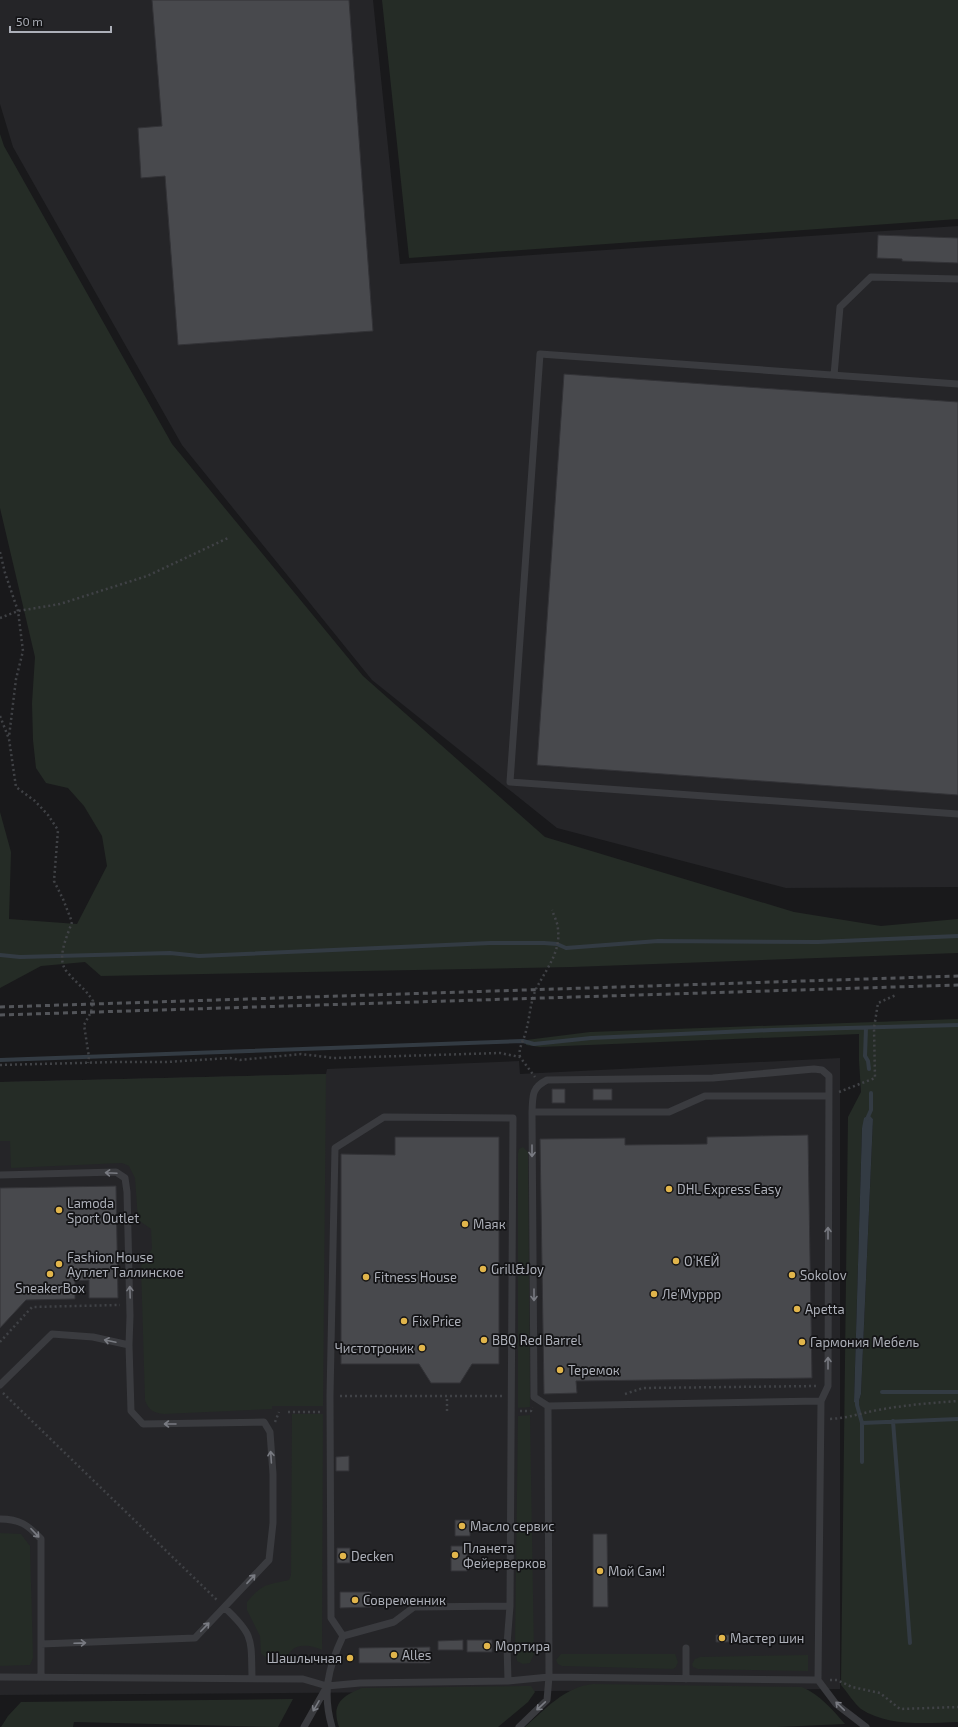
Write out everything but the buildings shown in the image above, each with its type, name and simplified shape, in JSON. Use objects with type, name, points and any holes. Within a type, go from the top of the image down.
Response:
[{"type":"lane","points":[[834,375],[840,307],[871,277],[958,279]]},
{"type":"lane","points":[[958,384],[540,354],[510,782],[958,814]]},
{"type":"lane","points":[[821,1401],[548,1406],[534,1397],[532,1112],[534,1092],[539,1084],[548,1080],[713,1078],[814,1069],[822,1070],[829,1076],[828,1386],[821,1401],[818,1680],[836,1704],[866,1727]]},
{"type":"lane","points":[[532,1112],[669,1112],[705,1096],[829,1096]]},
{"type":"lane","points":[[343,1636],[331,1618],[330,1396],[335,1148],[384,1117],[513,1118],[512,1412],[510,1606],[507,1644],[508,1681]]},
{"type":"lane","points":[[0,1175],[116,1172],[125,1178],[127,1192],[130,1305],[129,1345],[131,1411],[143,1424],[264,1422],[270,1432],[273,1502],[269,1560],[195,1638],[41,1644]]},
{"type":"lane","points":[[0,1385],[52,1334],[93,1337],[129,1345]]},
{"type":"lane","points":[[519,1727],[547,1700],[549,1677],[548,1406]]},
{"type":"lane","points":[[0,1519],[7,1519],[28,1525],[41,1539],[41,1677]]},
{"type":"lane","points":[[343,1636],[394,1622],[414,1607],[510,1606]]},
{"type":"lane","points":[[225,1608],[247,1631],[251,1645],[252,1678]]},
{"type":"lane","points":[[332,1727],[327,1710],[327,1686],[334,1656],[343,1636]]},
{"type":"lane","points":[[686,1648],[686,1679]]},
{"type":"lane","points":[[0,1677],[303,1679],[327,1686],[360,1683],[508,1681],[549,1677],[818,1680]]},
{"type":"lane","points":[[304,1727],[327,1686]]},
{"type":"path","points":[[0,618],[18,611],[60,604],[147,576],[228,538]]},
{"type":"path","points":[[0,552],[5,574],[18,611],[23,651],[16,679],[9,739]]},
{"type":"path","points":[[0,716],[9,739],[16,787],[35,802],[48,815],[58,830],[54,881],[72,922],[64,942],[62,955],[66,972],[86,990],[93,1001],[91,1012],[84,1025],[89,1057],[88,1064]]},
{"type":"path","points":[[533,1074],[520,1057],[519,1051],[528,1025],[531,1004],[536,990],[556,953],[558,931],[552,910]]},
{"type":"path","points":[[829,1096],[875,1078],[874,1028],[878,1003],[896,995]]},
{"type":"path","points":[[0,1065],[167,1062],[230,1058],[251,1059],[301,1054],[334,1058],[500,1053],[520,1057]]},
{"type":"path","points":[[0,1342],[32,1307],[130,1305]]},
{"type":"path","points":[[618,1397],[643,1388],[828,1386]]},
{"type":"path","points":[[0,1390],[225,1608]]},
{"type":"path","points":[[330,1396],[511,1396]]},
{"type":"path","points":[[447,1396],[447,1411]]},
{"type":"path","points":[[512,1412],[531,1411],[534,1397]]},
{"type":"path","points":[[835,1419],[850,1418],[877,1410],[918,1404],[958,1401]]},
{"type":"path","points":[[288,1412],[324,1412],[330,1409]]},
{"type":"path","points":[[837,1680],[852,1687],[880,1693],[900,1709],[958,1708]]},
{"type":"shaded area","points":[[0,0],[373,0],[400,264],[958,226],[958,887],[786,888],[557,828],[372,680],[182,445],[13,147],[0,104]]},
{"type":"shaded area","points":[[382,0],[958,0],[958,219],[409,258]]},
{"type":"shaded area","points":[[0,134],[4,146],[172,444],[363,676],[545,837],[794,912],[881,926],[958,919],[958,953],[572,967],[101,976],[85,962],[41,966],[0,988],[0,812],[11,852],[9,919],[77,924],[107,866],[102,836],[84,806],[68,788],[46,783],[36,768],[33,740],[32,703],[35,657],[0,508]]},
{"type":"shaded area","points":[[958,1019],[958,1722],[908,1723],[883,1719],[861,1709],[841,1685],[848,1117],[861,1092],[859,1034],[540,1047],[526,1045],[526,1040],[590,1032]],"holes":[[[869,1116],[873,1119],[861,1394],[858,1404],[854,1401],[862,1128]]]},
{"type":"shaded area","points":[[840,1058],[840,1689],[0,1695],[0,1082],[326,1074],[327,1069],[519,1061],[520,1074]]},
{"type":"shaded area","points":[[326,1074],[323,1406],[272,1406],[272,1409],[164,1414],[154,1412],[150,1409],[145,1400],[141,1266],[152,1249],[151,1229],[138,1220],[135,1178],[129,1166],[122,1163],[11,1168],[10,1141],[0,1141],[0,1082]]},
{"type":"shaded area","points":[[869,1115],[873,1119],[861,1394],[858,1404],[854,1402],[862,1128],[864,1118]]},
{"type":"shaded area","points":[[523,1147],[528,1152],[530,1407],[518,1408],[518,1153],[519,1149]]},
{"type":"shaded area","points":[[292,1414],[323,1414],[322,1650],[311,1646],[299,1646],[292,1650],[284,1661],[277,1661],[266,1658],[261,1653],[260,1636],[247,1610],[247,1602],[257,1591],[270,1584],[289,1580],[291,1575]]},
{"type":"shaded area","points":[[530,1415],[534,1654],[530,1663],[523,1664],[517,1661],[515,1644],[518,1416]]},
{"type":"shaded area","points":[[0,1533],[21,1534],[30,1546],[33,1658],[30,1665],[0,1666]]},
{"type":"shaded area","points":[[561,1654],[675,1654],[678,1662],[676,1667],[673,1669],[562,1666],[558,1664],[556,1660]]},
{"type":"shaded area","points":[[808,1655],[808,1671],[698,1669],[693,1667],[692,1664],[695,1659],[700,1657]]},
{"type":"shaded area","points":[[593,1684],[802,1687],[820,1698],[845,1724],[777,1727],[525,1727],[548,1706],[565,1694],[574,1689]]},
{"type":"shaded area","points":[[531,1686],[535,1692],[528,1702],[498,1727],[339,1727],[337,1719],[336,1712],[340,1702],[349,1694],[362,1688]]},
{"type":"shaded area","points":[[293,1699],[278,1727],[74,1722],[73,1727],[1,1727],[8,1716],[21,1702]]},
{"type":"waterway","points":[[0,955],[20,957],[170,953],[199,956],[490,943],[544,943],[557,944],[566,948],[658,941],[818,942],[958,936]]},
{"type":"waterway","points":[[0,1060],[523,1041],[534,1044],[591,1038],[772,1030],[958,1025]]},
{"type":"waterway","points":[[866,1028],[865,1056],[868,1061],[869,1069]]},
{"type":"waterway","points":[[867,1119],[871,1110],[871,1093]]},
{"type":"waterway","points":[[882,1392],[958,1392]]},
{"type":"waterway","points":[[857,1400],[862,1423]]},
{"type":"waterway","points":[[862,1462],[862,1423],[958,1419]]},
{"type":"waterway","points":[[893,1421],[910,1643]]},
{"type":"railway","points":[[0,1007],[958,976]]},
{"type":"railway","points":[[0,1015],[958,985]]},
{"type":"place","name":"DHL Express Easy","points":[[669,1189]]},
{"type":"place","name":"Lamoda Sport Outlet","points":[[59,1210]]},
{"type":"place","name":"Маяк","points":[[465,1224]]},
{"type":"place","name":"О’КЕЙ","points":[[676,1261]]},
{"type":"place","name":"Fashion House Аутлет Таллинское","points":[[59,1264]]},
{"type":"place","name":"Grill&Joy","points":[[483,1269]]},
{"type":"place","name":"SneakerBox","points":[[50,1274]]},
{"type":"place","name":"Sokolov","points":[[792,1275]]},
{"type":"place","name":"Fitness House","points":[[366,1277]]},
{"type":"place","name":"Ле'Муррр","points":[[654,1294]]},
{"type":"place","name":"Apetta","points":[[797,1309]]},
{"type":"place","name":"Fix Price","points":[[404,1321]]},
{"type":"place","name":"BBQ Red Barrel","points":[[484,1340]]},
{"type":"place","name":"Гармония Мебель","points":[[802,1342]]},
{"type":"place","name":"Чистотроник","points":[[422,1348]]},
{"type":"place","name":"Теремок","points":[[560,1370]]},
{"type":"place","name":"Масло сервис","points":[[462,1526]]},
{"type":"place","name":"Планета Фейерверков","points":[[455,1555]]},
{"type":"place","name":"Decken","points":[[343,1556]]},
{"type":"place","name":"Мой Сам!","points":[[600,1571]]},
{"type":"place","name":"Современник","points":[[355,1600]]},
{"type":"place","name":"Мастер шин","points":[[722,1638]]},
{"type":"place","name":"Мортира","points":[[487,1646]]},
{"type":"place","name":"Alles","points":[[394,1655]]},
{"type":"place","name":"Шашлычная","points":[[350,1658]]}]
